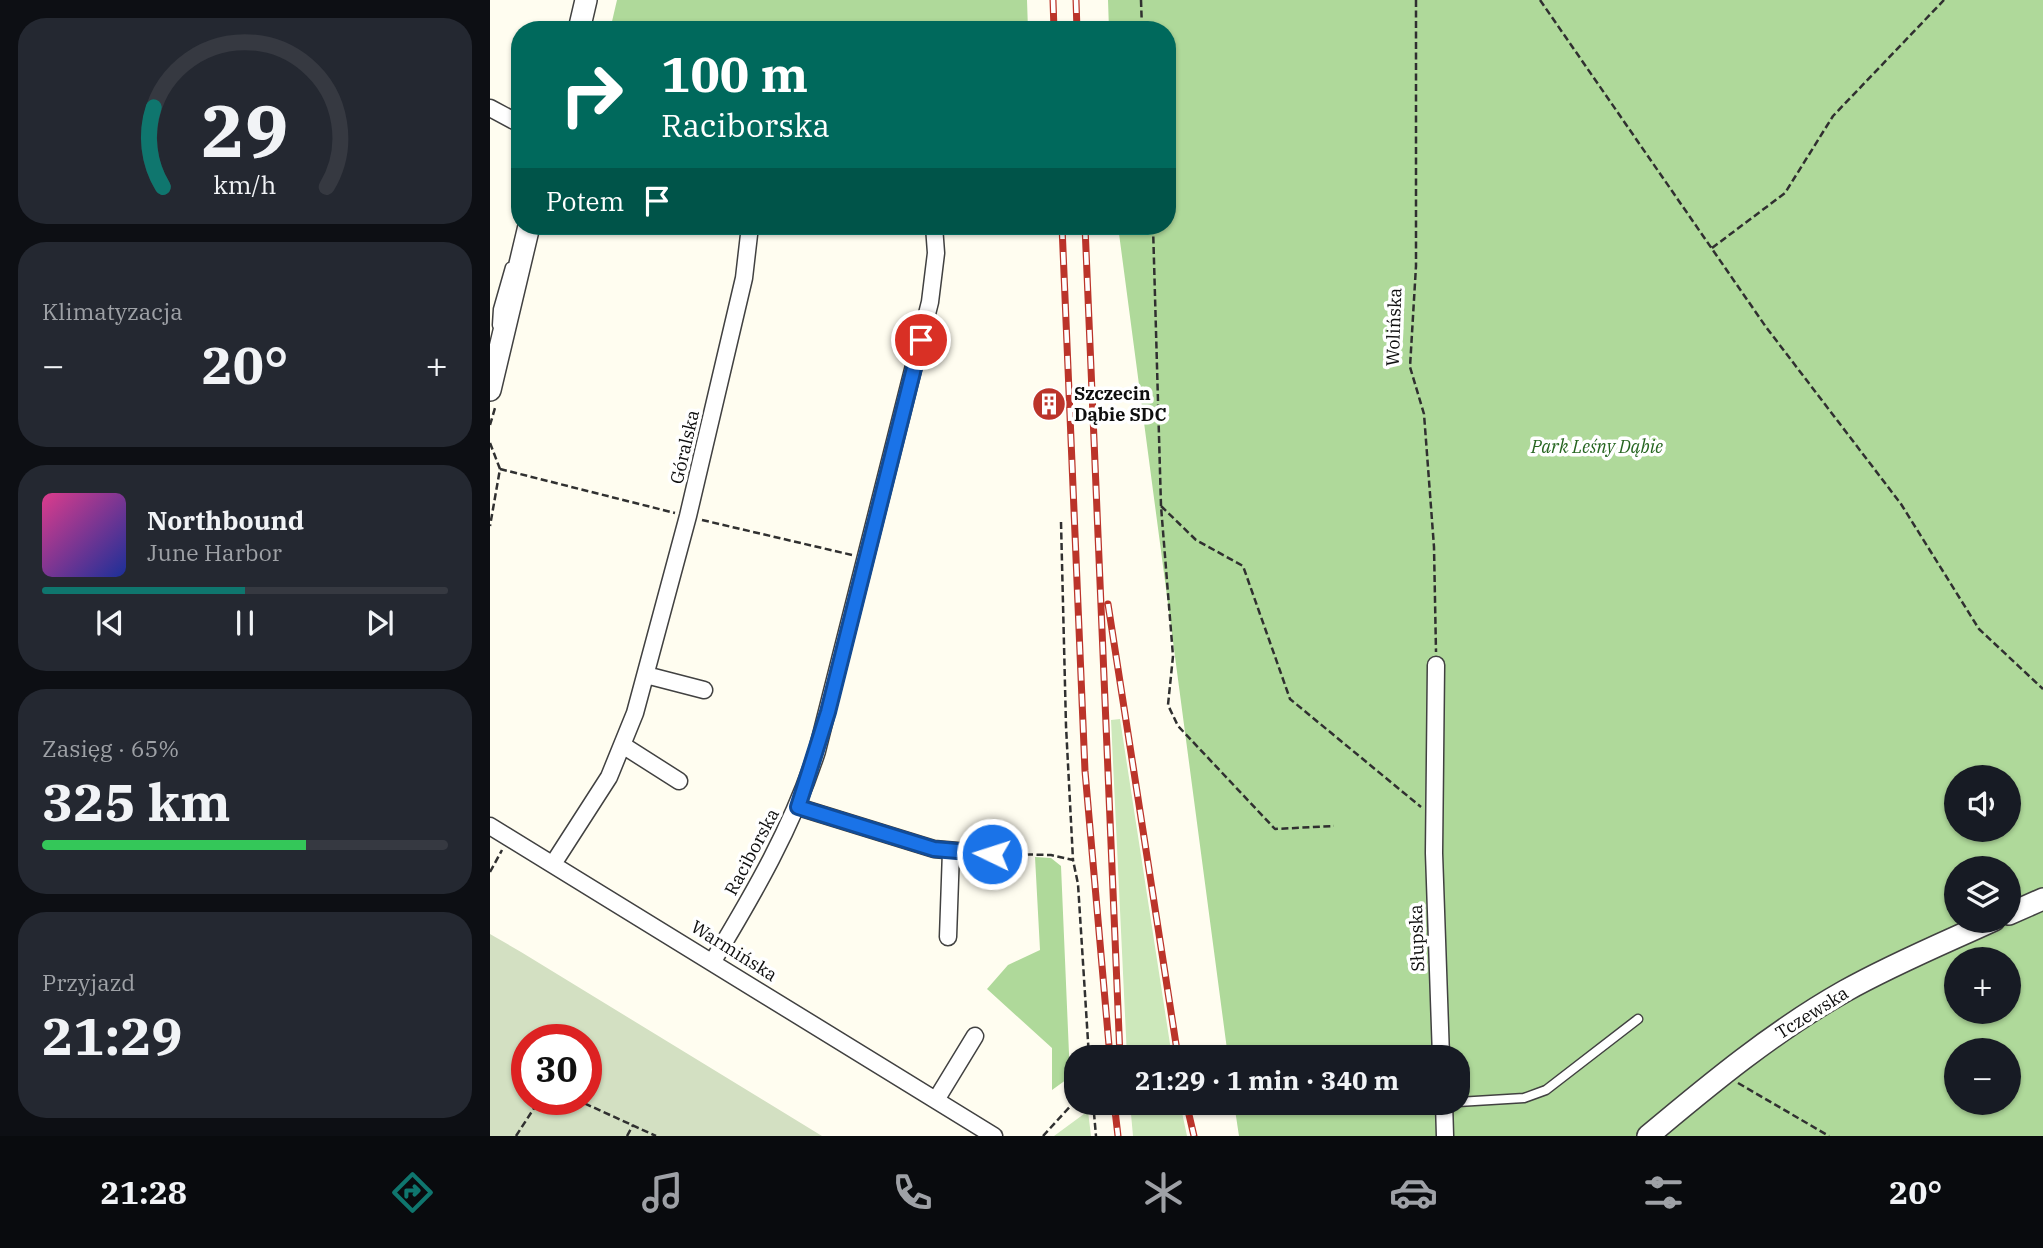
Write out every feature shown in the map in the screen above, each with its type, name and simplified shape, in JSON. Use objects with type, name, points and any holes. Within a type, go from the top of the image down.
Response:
[{"type":"street","points":[[581,21],[586,0]]},
{"type":"street","points":[[490,108],[511,108]]},
{"type":"street","points":[[490,108],[511,119]]},
{"type":"street","points":[[490,390],[527,235]]},
{"type":"street","name":"Góralska","points":[[553,864],[604,786],[624,746],[646,675],[688,516],[744,278],[749,235]]},
{"type":"street","name":"Raciborska","points":[[713,961],[774,856],[798,807],[828,712],[930,302],[936,253],[935,235]]},
{"type":"street","points":[[1434,818],[1436,659]]},
{"type":"street","points":[[646,675],[704,690]]},
{"type":"street","points":[[624,746],[679,781]]},
{"type":"street","points":[[798,807],[916,844],[951,851],[992,854]]},
{"type":"street","name":"Słupska","points":[[1434,818],[1441,1045]]},
{"type":"street","name":"Warmińska","points":[[490,827],[713,961],[994,1136]]},
{"type":"street","points":[[948,937],[951,851]]},
{"type":"street","points":[[2021,909],[2043,899]]},
{"type":"street","name":"Tczewska","points":[[1648,1136],[1778,1033],[1844,991],[1967,933]]},
{"type":"street","points":[[936,1100],[975,1036]]},
{"type":"street","points":[[1444,1115],[1445,1136]]},
{"type":"lane","points":[[1470,1101],[1524,1098],[1546,1090],[1638,1019]]},
{"type":"path","points":[[1141,0],[1142,21]]},
{"type":"path","name":"Wolińska","points":[[1416,0],[1416,266],[1410,367],[1424,414],[1434,547],[1436,659]]},
{"type":"path","points":[[1540,0],[1766,327],[1901,504],[1979,629],[2043,689]]},
{"type":"path","points":[[1712,248],[1785,193],[1833,116],[1944,0]]},
{"type":"path","points":[[1153,235],[1161,506],[1173,656],[1168,705],[1178,726],[1275,829],[1334,826]]},
{"type":"path","points":[[490,443],[500,469],[490,526]]},
{"type":"path","points":[[1161,506],[1196,540],[1243,566],[1290,699],[1434,818]]},
{"type":"path","points":[[1061,522],[1066,726],[1073,860],[1078,884],[1088,1045]]},
{"type":"path","points":[[490,872],[510,838]]},
{"type":"path","points":[[992,854],[1051,855],[1073,860]]},
{"type":"path","points":[[1724,1074],[1829,1136]]},
{"type":"path","points":[[602,1111],[656,1136]]},
{"type":"path","points":[[1042,1136],[1064,1113]]},
{"type":"path","points":[[516,1136],[530,1115]]},
{"type":"path","points":[[1095,1115],[1097,1136]]},
{"type":"path","points":[[627,1136],[634,1125]]},
{"type":"green space","points":[[617,0],[1027,0],[1028,21],[612,21]]},
{"type":"green space","name":"Park Leśny Dąbie","points":[[1108,0],[2043,0],[2043,1136],[1239,1136],[1236,1115],[1470,1115],[1470,1045],[1226,1045],[1119,235],[1176,235],[1176,21],[1109,21]]},
{"type":"green space","points":[[1120,719],[1170,1045],[1126,1045],[1111,720]]},
{"type":"green space","points":[[1035,857],[1051,858],[1061,866],[1069,1045],[1064,1045],[1064,1081],[1052,1090],[1052,1048],[987,989],[1008,965],[1040,950]]},
{"type":"green space","points":[[490,934],[521,952],[822,1136],[490,1136]]},
{"type":"green space","points":[[1083,1115],[1088,1115],[1091,1136],[1054,1136]]},
{"type":"green space","points":[[1131,1115],[1183,1115],[1187,1136],[1133,1136]]},
{"type":"railway","points":[[1053,0],[1054,21]]},
{"type":"railway","points":[[1076,0],[1077,21]]},
{"type":"railway","points":[[1062,235],[1085,771],[1109,1045]]},
{"type":"railway","points":[[1085,235],[1119,1045]]},
{"type":"railway","points":[[1108,604],[1176,1045]]},
{"type":"railway","points":[[1116,1115],[1118,1136]]},
{"type":"railway","points":[[1189,1115],[1194,1136]]},
{"type":"place","name":"Szczecin Dąbie SDC","points":[[1049,404]]},
{"type":"route","points":[[921,340],[828,712],[798,807],[934,849],[992,854]]}]
